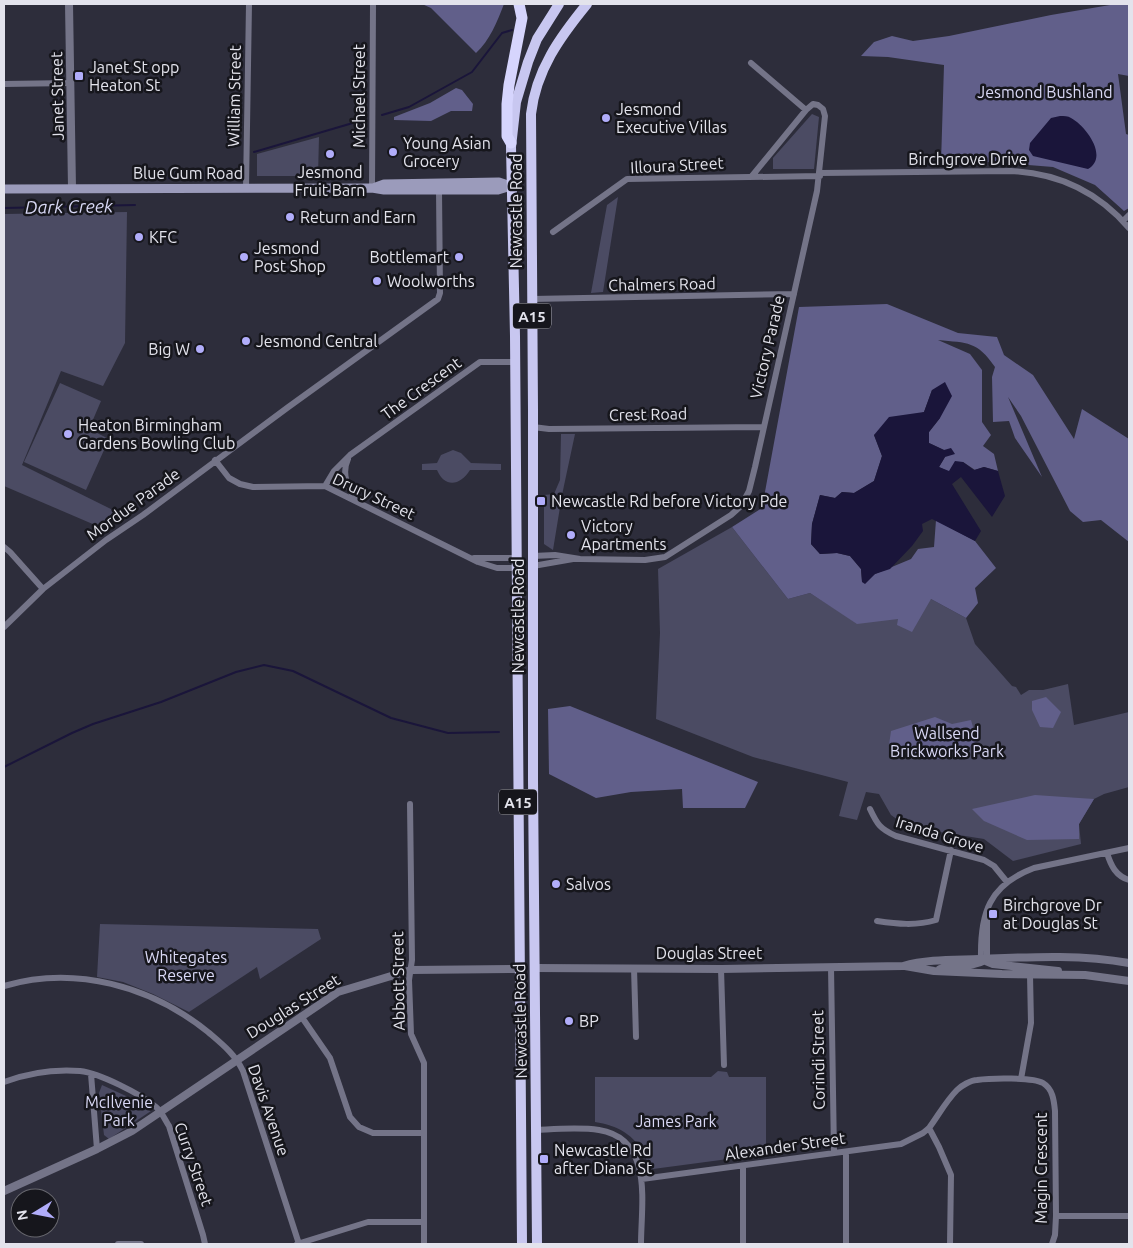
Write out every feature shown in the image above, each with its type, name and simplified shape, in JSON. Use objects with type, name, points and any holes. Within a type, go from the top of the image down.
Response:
[{"type":"highway","points":[[511,143],[506,136],[507,104],[510,76],[522,18],[519,4]]},
{"type":"highway","name":"Newcastle Road","points":[[522,1244],[515,362],[511,143],[518,96],[531,52],[558,4]]},
{"type":"highway","name":"Newcastle Road","points":[[537,1244],[531,114],[534,95],[550,55],[587,4]]},
{"type":"highway","points":[[511,186],[531,186]]},
{"type":"highway","points":[[516,563],[533,561]]},
{"type":"highway","name":"Douglas Street","points":[[521,969],[535,968]]},
{"type":"main road","name":"Blue Gum Road","points":[[372,188],[384,184],[499,182],[511,186]]},
{"type":"main road","name":"Blue Gum Road","points":[[4,189],[372,188],[384,190],[498,190],[511,186]]},
{"type":"street","name":"Janet Street","points":[[69,4],[72,188]]},
{"type":"street","name":"William Street","points":[[246,188],[249,4]]},
{"type":"street","name":"Michael Street","points":[[372,188],[373,4]]},
{"type":"street","name":"Victory Parade","points":[[533,561],[580,558],[645,560],[664,557],[730,515],[741,506],[749,491],[820,175],[824,113],[823,109],[816,105],[811,105],[806,110],[751,63]]},
{"type":"street","points":[[4,84],[71,83]]},
{"type":"street","points":[[752,176],[806,110]]},
{"type":"street","name":"Birchgrove Drive","points":[[820,175],[1035,172],[1077,186],[1101,201],[1129,228]]},
{"type":"street","name":"Illoura Street","points":[[553,232],[627,179],[820,175]]},
{"type":"street","name":"Mordue Parade","points":[[4,627],[43,589],[106,540],[143,515],[215,460],[438,299],[440,294],[439,190]]},
{"type":"street","points":[[1123,221],[1129,215]]},
{"type":"street","name":"Chalmers Road","points":[[532,298],[794,294]]},
{"type":"street","name":"The Crescent","points":[[325,486],[334,471],[350,455],[480,362],[515,362]]},
{"type":"street","name":"Crest Road","points":[[533,427],[559,429],[763,427]]},
{"type":"street","points":[[350,455],[346,464],[346,481],[356,502]]},
{"type":"street","name":"Drury Street","points":[[215,460],[229,478],[240,484],[253,486],[325,486],[492,567],[516,563]]},
{"type":"street","points":[[4,547],[43,589]]},
{"type":"street","name":"Drury Street","points":[[466,556],[516,563]]},
{"type":"street","name":"Abbott Street","points":[[410,804],[411,970],[409,980],[411,1034],[424,1063],[424,1244]]},
{"type":"street","name":"Iranda Grove","points":[[870,809],[876,822],[885,831],[896,836],[984,860],[994,866],[1007,882]]},
{"type":"street","points":[[984,959],[989,907],[998,890],[1007,882],[1034,868],[1129,848]]},
{"type":"street","points":[[877,921],[899,925],[936,920],[951,850]]},
{"type":"street","points":[[1107,853],[1112,867],[1123,879],[1129,880]]},
{"type":"street","name":"Douglas Street","points":[[903,966],[929,960],[984,959],[1086,958],[1129,963]]},
{"type":"street","points":[[934,971],[974,964],[984,959]]},
{"type":"street","points":[[984,959],[993,964],[1085,975]]},
{"type":"street","name":"Douglas Street","points":[[535,968],[721,969],[903,966],[934,971],[1085,975],[1129,981]]},
{"type":"street","name":"Corindi Street","points":[[831,967],[834,1153]]},
{"type":"street","points":[[634,968],[636,1037]]},
{"type":"street","name":"Douglas Street","points":[[4,1191],[132,1131],[301,1016],[349,987],[411,970],[521,969]]},
{"type":"street","points":[[721,969],[724,1065]]},
{"type":"street","points":[[1021,1079],[1032,1024],[1030,975]]},
{"type":"street","name":"Davis Avenue","points":[[4,986],[42,978],[88,979],[116,984],[140,992],[193,1020],[237,1059],[243,1071],[298,1244]]},
{"type":"street","points":[[301,1016],[330,1058],[350,1117],[359,1127],[373,1133],[424,1133]]},
{"type":"street","name":"Curry Street","points":[[4,1082],[33,1074],[56,1071],[82,1071],[130,1090],[160,1111],[169,1126],[204,1234],[205,1244]]},
{"type":"street","points":[[91,1074],[97,1149]]},
{"type":"street","name":"Magin Crescent","points":[[929,1128],[957,1090],[975,1080],[1021,1079],[1036,1080],[1044,1083],[1054,1098],[1056,1110],[1056,1216],[1055,1235],[1052,1244]]},
{"type":"street","points":[[929,1128],[951,1176],[950,1244]]},
{"type":"street","name":"Alexander Street","points":[[642,1179],[901,1144],[929,1128]]},
{"type":"street","points":[[536,1130],[598,1130],[610,1133],[626,1142],[637,1158],[642,1179],[641,1244]]},
{"type":"street","points":[[846,1152],[846,1244]]},
{"type":"street","points":[[743,1166],[743,1244]]},
{"type":"street","points":[[1056,1216],[1129,1216]]},
{"type":"street","points":[[298,1244],[368,1222],[424,1222]]},
{"type":"street","points":[[118,1244],[141,1244]]},
{"type":"green space","points":[[422,4],[504,4],[489,37],[476,53],[431,8]]},
{"type":"green space","name":"Jesmond Bushland","points":[[1116,4],[1129,4],[1129,76],[1118,74],[1126,134],[1129,135],[1129,208],[1124,211],[1095,185],[1053,167],[992,162],[941,163],[944,65],[888,57],[861,56],[874,42],[892,36],[913,41],[949,36]]},
{"type":"green space","points":[[456,88],[462,90],[473,104],[472,111],[451,111],[431,121],[394,120],[394,117],[430,103]]},
{"type":"green space","points":[[812,114],[819,117],[814,169],[773,169],[773,158]]},
{"type":"green space","points":[[319,137],[318,176],[257,176],[257,154]]},
{"type":"green space","points":[[618,197],[603,292],[591,293],[607,205]]},
{"type":"green space","points":[[127,212],[125,343],[103,386],[61,371],[22,465],[121,514],[102,528],[4,486],[4,214]]},
{"type":"green space","points":[[887,304],[958,333],[997,337],[1004,355],[1033,375],[1074,439],[1082,409],[1129,439],[1129,542],[1101,520],[1083,522],[1070,511],[1021,416],[1008,397],[1042,477],[1015,438],[1009,421],[993,422],[992,377],[995,367],[989,358],[971,345],[938,340],[970,354],[982,370],[982,422],[991,435],[983,446],[994,454],[998,471],[984,467],[975,470],[963,462],[949,472],[939,467],[945,457],[944,450],[929,443],[929,432],[940,418],[932,390],[924,412],[874,435],[882,456],[874,481],[854,493],[842,492],[835,498],[820,495],[812,524],[811,544],[820,554],[837,553],[850,556],[861,569],[862,581],[911,559],[918,549],[934,547],[936,520],[975,541],[996,568],[975,588],[978,603],[966,618],[931,599],[912,632],[897,625],[898,619],[857,624],[810,593],[788,599],[732,527],[762,508],[799,307]]},
{"type":"green space","name":"Heaton Birmingham Gardens Bowling Club","points":[[60,383],[101,401],[89,429],[109,439],[86,490],[24,462]]},
{"type":"green space","points":[[561,434],[575,434],[553,550],[544,544],[544,495],[554,494],[560,480]]},
{"type":"green space","points":[[453,450],[461,453],[471,463],[501,464],[501,470],[470,470],[462,479],[453,483],[444,480],[437,470],[422,470],[422,464],[437,463],[441,455]]},
{"type":"green space","name":"Wallsend Brickworks Park","points":[[732,527],[788,599],[810,593],[857,623],[931,599],[966,618],[975,644],[1012,686],[1016,687],[1021,695],[1029,690],[1043,690],[1068,684],[1074,725],[1129,712],[1129,787],[1094,799],[1079,824],[1081,844],[1013,861],[984,839],[908,827],[891,815],[879,794],[866,792],[857,820],[839,816],[848,782],[753,757],[656,719],[660,633],[658,569]]},
{"type":"green space","points":[[1046,697],[1061,712],[1053,728],[1040,727],[1032,710],[1032,701]]},
{"type":"green space","points":[[570,706],[758,782],[745,808],[683,808],[682,789],[631,792],[596,798],[549,774],[548,709]]},
{"type":"green space","name":"Wallsend Brickworks Park","points":[[935,717],[952,724],[971,720],[977,741],[960,754],[938,759],[902,754],[889,745],[891,731]]},
{"type":"green space","points":[[1035,795],[1094,799],[1079,824],[1079,839],[1027,840],[984,821],[972,809]]},
{"type":"green space","name":"Whitegates Reserve","points":[[100,924],[318,929],[321,939],[260,979],[257,967],[189,1012],[123,982],[97,977]]},
{"type":"green space","name":"James Park","points":[[718,1071],[727,1072],[729,1077],[766,1077],[766,1154],[653,1169],[631,1137],[611,1126],[595,1122],[595,1077],[711,1077]]},
{"type":"green space","name":"McIlvenie Park","points":[[102,1085],[126,1096],[151,1111],[109,1139],[104,1135],[99,1093]]},
{"type":"shaded area","points":[[1069,117],[1089,134],[1096,150],[1096,157],[1094,164],[1088,169],[1033,156],[1029,150],[1030,143],[1051,118]]},
{"type":"shaded area","points":[[945,382],[952,396],[940,418],[929,432],[929,443],[944,450],[951,448],[955,454],[945,457],[939,467],[949,471],[955,461],[963,462],[974,470],[984,467],[998,471],[1005,496],[992,517],[961,477],[952,484],[981,531],[975,541],[932,519],[922,524],[923,531],[912,546],[890,569],[875,574],[865,584],[862,582],[861,569],[850,556],[837,553],[820,554],[811,544],[812,524],[820,495],[835,498],[842,492],[854,493],[874,481],[882,456],[874,435],[889,417],[924,412],[932,390]]},
{"type":"waterway","name":"Dark Creek","points":[[382,115],[409,107],[472,72],[502,33],[512,30]]},
{"type":"waterway","name":"Dark Creek","points":[[254,152],[363,120]]},
{"type":"waterway","name":"Dark Creek","points":[[169,178],[185,171]]},
{"type":"waterway","name":"Dark Creek","points":[[4,208],[135,205]]},
{"type":"waterway","points":[[4,767],[93,724],[161,702],[236,672],[264,665],[293,671],[391,718],[448,733],[499,732]]},
{"type":"place","name":"Janet St opp Heaton St","points":[[79,76]]},
{"type":"place","name":"Jesmond Executive Villas","points":[[606,118]]},
{"type":"place","name":"Young Asian Grocery","points":[[393,152]]},
{"type":"place","name":"Jesmond Fruit Barn","points":[[330,154]]},
{"type":"place","name":"Return and Earn","points":[[290,217]]},
{"type":"place","name":"KFC","points":[[139,237]]},
{"type":"place","name":"Jesmond Post Shop","points":[[244,257]]},
{"type":"place","name":"Bottlemart","points":[[459,257]]},
{"type":"place","name":"Woolworths","points":[[377,281]]},
{"type":"place","name":"Jesmond Central","points":[[246,341]]},
{"type":"place","name":"Big W","points":[[200,349]]},
{"type":"place","name":"Heaton Birmingham Gardens Bowling Club","points":[[68,434]]},
{"type":"place","name":"Newcastle Rd before Victory Pde","points":[[541,501]]},
{"type":"place","name":"Victory Apartments","points":[[571,535]]},
{"type":"place","name":"Salvos","points":[[556,884]]},
{"type":"place","name":"Birchgrove Dr at Douglas St","points":[[993,914]]},
{"type":"place","name":"BP","points":[[569,1021]]},
{"type":"place","name":"Newcastle Rd after Diana St","points":[[544,1159]]}]
